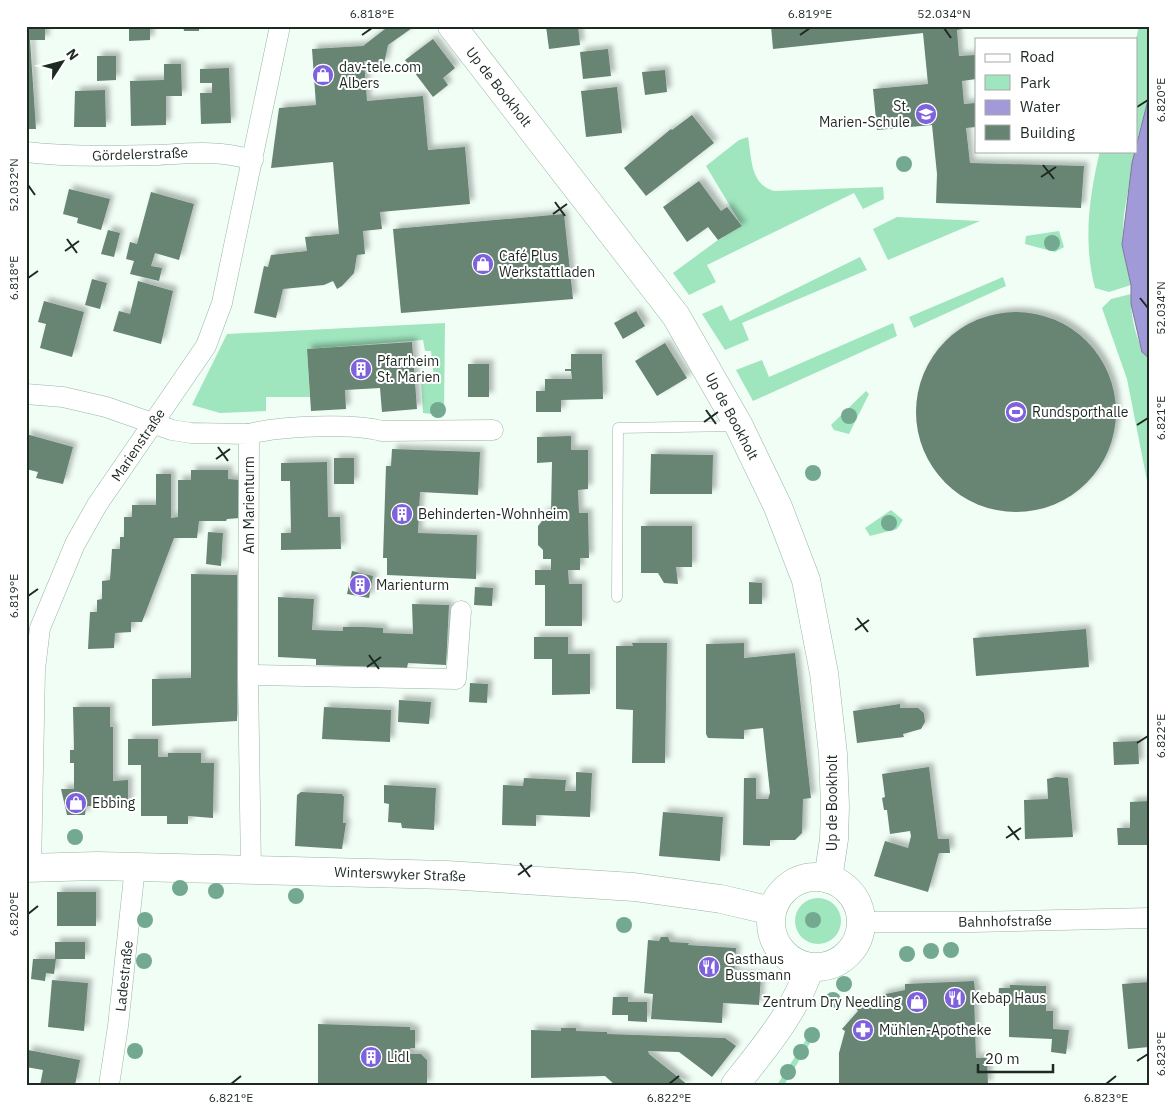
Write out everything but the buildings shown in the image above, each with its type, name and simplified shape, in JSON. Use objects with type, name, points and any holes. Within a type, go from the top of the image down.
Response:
[{"type":"street","name":"Marienstraße","points":[[29,868],[34,678],[33,628],[75,544],[97,505],[195,362],[209,337],[222,303],[280,26]]},
{"type":"street","name":"Up de Bookholt","points":[[452,26],[676,316],[739,426],[792,539],[808,590],[824,674],[833,754],[834,830],[828,879]]},
{"type":"street","name":"Gördelerstraße","points":[[26,152],[67,157],[205,151],[233,154],[253,160]]},
{"type":"street","points":[[26,394],[63,397],[153,422],[172,430],[191,433],[249,434],[269,429],[366,427],[382,431],[493,430]]},
{"type":"street","name":"Am Marienturm","points":[[249,434],[248,675],[251,870]]},
{"type":"street","points":[[248,675],[456,679],[461,611]]},
{"type":"street","name":"Winterswyker Straße","points":[[29,868],[135,867],[446,875],[634,887],[721,899],[772,911]]},
{"type":"street","name":"Ladestraße","points":[[109,1085],[120,1007],[135,867]]},
{"type":"street","points":[[814,877],[828,879],[841,885],[852,895],[859,908],[861,922],[858,937],[851,951],[832,964],[810,967],[795,962],[783,954],[775,941],[771,926],[772,911],[778,898],[793,884],[814,877]]},
{"type":"street","name":"Bahnhofstraße","points":[[861,922],[1149,918]]},
{"type":"street","points":[[735,1085],[773,1036],[804,985],[810,967]]},
{"type":"lane","points":[[617,597],[618,428],[739,426]]},
{"type":"green space","points":[[1139,26],[1149,26],[1149,96],[1138,137],[1138,38],[1136,38]]},
{"type":"green space","points":[[748,137],[756,177],[766,188],[774,191],[883,187],[884,199],[863,209],[854,193],[707,265],[716,282],[689,295],[673,273],[718,240],[742,226],[706,166],[739,140]]},
{"type":"green space","points":[[1100,152],[1135,152],[1124,214],[1122,246],[1131,285],[1109,292],[1095,288],[1091,271],[1088,237],[1093,185]]},
{"type":"green space","points":[[897,217],[980,221],[888,260],[873,229]]},
{"type":"green space","points":[[1059,231],[1064,247],[1055,252],[1025,244],[1026,236]]},
{"type":"green space","points":[[860,257],[867,270],[742,323],[749,340],[725,350],[702,314],[722,305],[730,321]]},
{"type":"green space","points":[[1003,277],[1006,286],[914,328],[909,317]]},
{"type":"green space","points":[[1131,294],[1137,337],[1149,358],[1149,491],[1127,379],[1102,308],[1111,299]]},
{"type":"green space","points":[[445,323],[444,411],[440,415],[423,413],[421,381],[434,379],[431,351],[425,351],[423,340],[307,349],[310,397],[266,397],[266,411],[220,413],[192,405],[227,334]]},
{"type":"green space","points":[[893,323],[897,336],[753,401],[736,370],[762,360],[769,377]]},
{"type":"green space","points":[[866,391],[869,394],[849,434],[834,430],[831,425]]},
{"type":"green space","points":[[891,510],[903,520],[897,529],[870,536],[865,528]]},
{"type":"green space","points":[[823,898],[835,904],[840,912],[840,930],[835,938],[827,943],[813,944],[801,938],[796,930],[795,916],[801,904],[809,899]]},
{"type":"green space","points":[[814,1027],[818,1030],[784,1085],[777,1085]]},
{"type":"water","points":[[1149,96],[1149,358],[1142,352],[1131,304],[1131,285],[1122,245],[1132,163],[1135,152],[1138,152],[1138,139]]},
{"type":"place","name":"dav-tele.com Albers","points":[[323,75]]},
{"type":"place","name":"St. Marien-Schule","points":[[926,114]]},
{"type":"place","name":"Café Plus Werkstattladen","points":[[483,264]]},
{"type":"place","name":"Pfarrheim St. Marien","points":[[361,369]]},
{"type":"place","name":"Rundsporthalle","points":[[1016,412]]},
{"type":"place","name":"Behinderten-Wohnheim","points":[[402,514]]},
{"type":"place","name":"Marienturm","points":[[360,585]]},
{"type":"place","name":"Ebbing","points":[[76,803]]},
{"type":"place","name":"Gasthaus Bussmann","points":[[709,967]]},
{"type":"place","name":"Kebap Haus","points":[[955,998]]},
{"type":"place","name":"Zentrum Dry Needling","points":[[917,1002]]},
{"type":"place","name":"Mühlen-Apotheke","points":[[863,1030]]},
{"type":"place","name":"Lidl","points":[[371,1057]]}]
